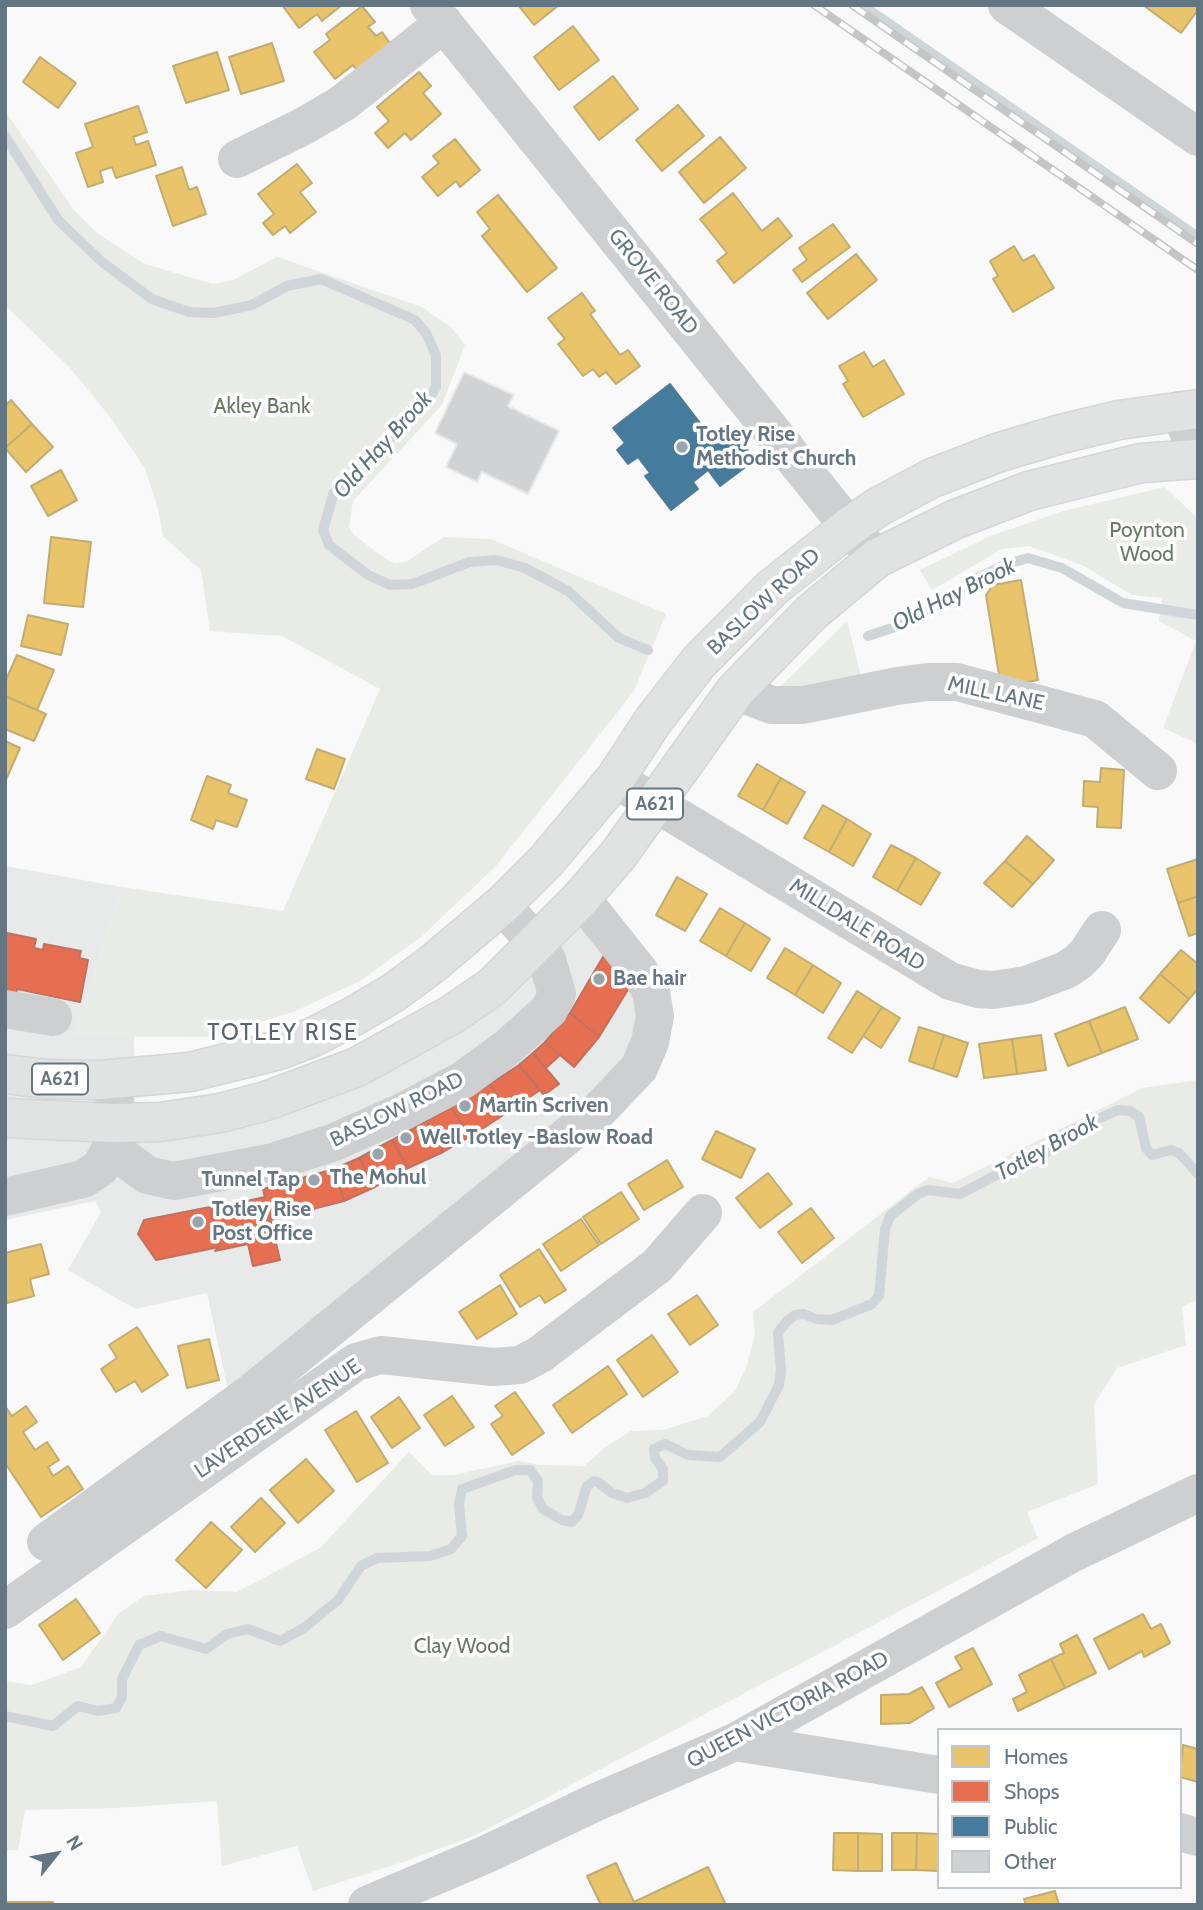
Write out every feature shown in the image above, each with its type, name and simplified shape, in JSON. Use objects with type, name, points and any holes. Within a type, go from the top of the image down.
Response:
[{"type":"main road","name":"BASLOW ROAD","points":[[5,1074],[47,1079],[116,1079],[190,1072],[279,1050],[313,1037],[393,993],[502,905],[546,861],[615,779],[653,720],[698,663],[772,588],[849,527],[915,487],[991,456],[1090,426],[1189,410]]},
{"type":"main road","name":"A621","points":[[5,1118],[112,1136],[160,1122],[220,1113],[266,1101],[358,1067],[451,1015],[482,994],[536,943],[581,898],[619,853],[735,691],[811,613],[877,558],[956,519],[1029,491],[1141,464],[1198,458]]},
{"type":"street","points":[[1007,5],[1198,137]]},
{"type":"street","points":[[237,159],[304,126],[343,103],[437,14]]},
{"type":"street","name":"GROVE ROAD","points":[[437,14],[849,527],[877,558]]},
{"type":"street","points":[[1189,410],[1198,458]]},
{"type":"street","name":"MILL LANE","points":[[735,691],[772,705],[803,705],[897,686],[957,682],[1095,719],[1158,771]]},
{"type":"street","name":"MILLDALE ROAD","points":[[615,779],[657,802],[936,974],[962,985],[978,989],[1009,988],[1054,975],[1078,962],[1102,930]]},
{"type":"street","points":[[46,1542],[252,1392],[598,1110],[639,1068],[650,1042],[655,1016],[651,992],[640,972],[581,898]]},
{"type":"street","name":"BASLOW ROAD","points":[[112,1136],[147,1175],[174,1181],[269,1163],[332,1143],[402,1112],[464,1080],[508,1047],[548,1010],[557,994],[547,960],[536,943],[502,905]]},
{"type":"street","points":[[5,1009],[53,1017]]},
{"type":"street","points":[[5,1197],[83,1179],[100,1168],[112,1136],[116,1079]]},
{"type":"street","name":"LAVERDENE AVENUE","points":[[5,1610],[356,1362],[381,1355],[494,1367],[520,1365],[539,1355],[657,1266],[703,1213]]},
{"type":"street","name":"QUEEN VICTORIA ROAD","points":[[367,1905],[735,1742],[1073,1553],[1198,1493]]},
{"type":"street","points":[[735,1742],[937,1775]]},
{"type":"shaded area","points":[[5,866],[122,887],[74,1036],[134,1036],[135,1140],[233,1128],[302,1109],[372,1074],[592,901],[659,1038],[234,1418],[207,1293],[135,1309],[68,1270],[101,1212],[95,1201],[5,1220]]},
{"type":"green space","name":"Akley Bank","points":[[5,111],[74,210],[98,234],[145,264],[213,284],[233,280],[277,257],[422,307],[451,327],[465,345],[442,405],[353,501],[349,527],[354,535],[395,563],[406,562],[444,537],[491,539],[666,614],[634,691],[496,866],[421,937],[360,981],[293,1012],[210,1037],[74,1036],[122,887],[283,911],[380,689],[282,636],[210,631],[201,570],[163,536],[145,468],[110,417],[70,368],[5,305]]},
{"type":"green space","name":"Poynton Wood","points":[[1165,487],[1198,519],[1198,744],[1163,728],[1196,641],[1159,621],[1162,598],[1132,595],[1084,566],[1029,546],[1002,549],[932,590],[920,570],[988,537],[1063,511]]},
{"type":"green space","points":[[847,621],[863,684],[776,691]]},
{"type":"green space","name":"Clay Wood","points":[[1198,1080],[1198,1300],[1182,1306],[1186,1345],[1117,1368],[1094,1405],[1098,1484],[1027,1512],[1038,1538],[476,1835],[313,1891],[297,1846],[222,1866],[217,1801],[117,1808],[25,1810],[18,1850],[5,1850],[5,1681],[32,1685],[81,1667],[119,1613],[144,1596],[191,1590],[237,1592],[320,1548],[409,1452],[432,1475],[454,1475],[518,1461],[541,1465],[584,1466],[604,1448],[631,1431],[663,1430],[708,1416],[735,1391],[747,1365],[755,1335],[753,1312],[929,1177],[953,1183],[1142,1088]]},
{"type":"building: Homes","points":[[282,5],[342,5],[322,21],[317,14],[299,28]]},
{"type":"building: Homes","points":[[518,5],[559,5],[534,25]]},
{"type":"building: Homes","points":[[1143,5],[1198,5],[1198,10],[1181,33]]},
{"type":"building: Homes","points":[[362,6],[375,22],[368,27],[376,36],[382,32],[392,46],[358,72],[353,65],[335,79],[314,52],[330,40],[326,34]]},
{"type":"building: Homes","points":[[573,26],[599,60],[559,90],[534,57]]},
{"type":"building: Homes","points":[[272,43],[284,81],[241,94],[229,57]]},
{"type":"building: Homes","points":[[217,52],[229,90],[186,103],[173,66]]},
{"type":"building: Homes","points":[[40,57],[76,83],[58,108],[23,82]]},
{"type":"building: Homes","points":[[419,72],[431,86],[423,93],[441,114],[411,140],[405,133],[388,148],[375,133],[389,121],[377,107]]},
{"type":"building: Homes","points":[[613,76],[638,109],[599,140],[574,107]]},
{"type":"building: Homes","points":[[678,105],[704,136],[662,171],[636,140]]},
{"type":"building: Homes","points":[[138,106],[147,132],[133,137],[136,145],[148,141],[156,165],[116,178],[112,167],[100,171],[103,182],[88,187],[76,153],[93,147],[85,124]]},
{"type":"building: Homes","points":[[720,137],[746,168],[704,203],[679,172]]},
{"type":"building: Homes","points":[[455,139],[480,170],[460,187],[456,181],[438,196],[422,177],[439,163],[433,156]]},
{"type":"building: Homes","points":[[297,164],[312,183],[300,192],[316,212],[290,233],[285,226],[273,235],[263,223],[274,214],[258,194]]},
{"type":"building: Homes","points":[[182,167],[189,190],[197,187],[206,214],[173,226],[156,176]]},
{"type":"building: Homes","points":[[733,193],[762,231],[778,218],[792,236],[734,283],[717,261],[727,253],[700,219]]},
{"type":"building: Homes","points":[[498,195],[557,268],[527,292],[482,236],[490,229],[477,212]]},
{"type":"building: Homes","points":[[833,224],[850,247],[802,282],[793,270],[807,260],[799,248]]},
{"type":"building: Homes","points":[[1014,246],[1023,261],[1034,255],[1054,288],[1013,312],[993,279],[998,276],[990,261]]},
{"type":"building: Homes","points":[[856,254],[877,280],[828,319],[807,293]]},
{"type":"building: Homes","points":[[582,293],[595,311],[590,314],[620,355],[628,350],[640,366],[616,384],[606,372],[599,377],[593,369],[583,376],[558,344],[565,339],[548,318]]},
{"type":"building: Homes","points":[[864,352],[873,367],[884,360],[904,394],[863,417],[843,384],[848,381],[839,366]]},
{"type":"building: Homes","points":[[11,400],[32,424],[5,448],[5,406]]},
{"type":"building: Homes","points":[[32,424],[53,447],[26,472],[5,448]]},
{"type":"building: Homes","points":[[61,470],[77,500],[48,516],[31,486]]},
{"type":"building: Homes","points":[[51,537],[91,542],[83,607],[44,603]]},
{"type":"building: Homes","points":[[1021,580],[1038,680],[1001,687],[986,595],[993,585]]},
{"type":"building: Homes","points":[[28,615],[68,624],[61,655],[21,646]]},
{"type":"building: Homes","points":[[17,655],[54,670],[37,710],[5,696],[5,682]]},
{"type":"building: Homes","points":[[5,696],[46,714],[34,741],[5,729]]},
{"type":"building: Homes","points":[[5,741],[20,748],[5,782]]},
{"type":"building: Homes","points":[[317,749],[345,759],[334,789],[306,779]]},
{"type":"building: Homes","points":[[757,764],[781,778],[763,810],[738,796]]},
{"type":"building: Homes","points":[[1101,768],[1124,770],[1121,828],[1097,827],[1098,807],[1083,806],[1084,781],[1100,782]]},
{"type":"building: Homes","points":[[207,776],[231,785],[228,793],[247,800],[237,827],[216,820],[213,829],[191,820]]},
{"type":"building: Homes","points":[[781,778],[805,792],[787,824],[763,810]]},
{"type":"building: Homes","points":[[823,805],[847,819],[829,852],[804,838]]},
{"type":"building: Homes","points":[[847,819],[871,834],[853,866],[829,852]]},
{"type":"building: Homes","points":[[1027,836],[1054,860],[1033,884],[1005,861]]},
{"type":"building: Homes","points":[[891,845],[916,858],[897,891],[873,877]]},
{"type":"building: Homes","points":[[916,858],[940,873],[921,905],[897,891]]},
{"type":"building: Homes","points":[[1198,859],[1198,896],[1178,903],[1167,869]]},
{"type":"building: Homes","points":[[1005,861],[1033,884],[1012,907],[984,883]]},
{"type":"building: Homes","points":[[677,877],[707,894],[685,931],[656,915]]},
{"type":"building: Homes","points":[[1198,896],[1198,933],[1189,936],[1178,903]]},
{"type":"building: Homes","points":[[720,908],[745,923],[726,956],[700,941]]},
{"type":"building: Homes","points":[[745,923],[770,939],[751,971],[726,956]]},
{"type":"building: Homes","points":[[785,948],[813,965],[795,995],[767,978]]},
{"type":"building: Homes","points":[[1181,950],[1198,964],[1198,989],[1189,999],[1160,974]]},
{"type":"building: Homes","points":[[813,965],[841,983],[823,1013],[795,995]]},
{"type":"building: Homes","points":[[1160,974],[1189,999],[1169,1023],[1140,998]]},
{"type":"building: Homes","points":[[857,991],[882,1007],[852,1053],[828,1038]]},
{"type":"building: Homes","points":[[882,1007],[900,1018],[881,1048],[863,1036]]},
{"type":"building: Homes","points":[[1125,1007],[1138,1039],[1102,1053],[1089,1021]]},
{"type":"building: Homes","points":[[1089,1021],[1102,1053],[1068,1066],[1055,1034]]},
{"type":"building: Homes","points":[[919,1027],[944,1035],[933,1069],[909,1061]]},
{"type":"building: Homes","points":[[944,1035],[968,1043],[957,1077],[933,1069]]},
{"type":"building: Homes","points":[[1041,1035],[1046,1070],[1017,1074],[1012,1039]]},
{"type":"building: Homes","points":[[1012,1039],[1017,1074],[984,1078],[979,1044]]},
{"type":"building: Homes","points":[[716,1131],[755,1149],[741,1178],[702,1159]]},
{"type":"building: Homes","points":[[667,1160],[683,1187],[644,1210],[628,1184]]},
{"type":"building: Homes","points":[[768,1173],[792,1204],[760,1228],[736,1198]]},
{"type":"building: Homes","points":[[621,1192],[639,1219],[601,1244],[583,1217]]},
{"type":"building: Homes","points":[[811,1208],[834,1238],[802,1263],[778,1232]]},
{"type":"building: Homes","points":[[581,1219],[599,1245],[561,1271],[543,1244]]},
{"type":"building: Homes","points":[[41,1244],[49,1274],[30,1279],[34,1296],[7,1303],[5,1253]]},
{"type":"building: Homes","points":[[539,1249],[566,1290],[545,1303],[540,1295],[520,1307],[500,1275]]},
{"type":"building: Homes","points":[[500,1285],[517,1314],[477,1339],[459,1312]]},
{"type":"building: Homes","points":[[697,1295],[718,1325],[690,1345],[668,1314]]},
{"type":"building: Homes","points":[[137,1327],[168,1375],[142,1392],[135,1381],[116,1392],[101,1369],[117,1358],[109,1345]]},
{"type":"building: Homes","points":[[652,1335],[678,1372],[643,1397],[617,1360]]},
{"type":"building: Homes","points":[[209,1339],[219,1380],[187,1388],[178,1346]]},
{"type":"building: Homes","points":[[608,1366],[627,1394],[572,1433],[553,1405]]},
{"type":"building: Homes","points":[[515,1392],[544,1433],[512,1455],[491,1424],[503,1416],[495,1406]]},
{"type":"building: Homes","points":[[452,1396],[474,1427],[445,1446],[424,1415]]},
{"type":"building: Homes","points":[[399,1397],[420,1428],[392,1448],[371,1417]]},
{"type":"building: Homes","points":[[5,1406],[12,1416],[26,1406],[37,1422],[23,1432],[35,1450],[47,1442],[59,1460],[48,1467],[53,1476],[68,1466],[83,1489],[41,1517],[5,1463]]},
{"type":"building: Homes","points":[[356,1411],[388,1463],[357,1482],[325,1430]]},
{"type":"building: Homes","points":[[306,1459],[334,1491],[298,1523],[270,1490]]},
{"type":"building: Homes","points":[[261,1498],[285,1523],[255,1552],[231,1527]]},
{"type":"building: Homes","points":[[211,1522],[242,1550],[206,1588],[176,1560]]},
{"type":"building: Homes","points":[[76,1599],[100,1633],[63,1660],[39,1625]]},
{"type":"building: Homes","points":[[1143,1614],[1151,1629],[1161,1624],[1170,1643],[1144,1657],[1142,1651],[1109,1669],[1094,1639]]},
{"type":"building: Homes","points":[[1077,1635],[1096,1673],[1065,1688],[1051,1659],[1064,1653],[1060,1644]]},
{"type":"building: Homes","points":[[973,1648],[992,1684],[949,1707],[936,1683],[962,1669],[955,1657]]},
{"type":"building: Homes","points":[[1051,1659],[1065,1688],[1018,1711],[1013,1699],[1027,1692],[1019,1675]]},
{"type":"building: Homes","points":[[922,1687],[934,1708],[910,1723],[881,1724],[881,1695],[909,1694]]},
{"type":"building: Homes","points":[[1183,1745],[1198,1749],[1198,1782],[1182,1778]]},
{"type":"building: Homes","points":[[834,1833],[858,1833],[858,1871],[833,1870]]},
{"type":"building: Homes","points":[[858,1833],[882,1834],[882,1871],[858,1871]]},
{"type":"building: Homes","points":[[892,1833],[917,1833],[916,1870],[892,1870]]},
{"type":"building: Homes","points":[[917,1833],[937,1834],[937,1871],[916,1870]]},
{"type":"building: Homes","points":[[616,1863],[634,1902],[708,1867],[726,1905],[601,1905],[587,1876]]},
{"type":"building: Homes","points":[[1055,1891],[1059,1905],[1026,1905],[1024,1899]]},
{"type":"building: Homes","points":[[5,1902],[53,1902],[53,1905],[5,1905]]},
{"type":"building: Shops","points":[[7,933],[36,939],[34,948],[43,950],[44,944],[81,951],[79,958],[88,960],[80,1002],[17,989],[16,994],[5,992]]},
{"type":"building: Shops","points":[[610,945],[635,978],[599,1037],[570,1013]]},
{"type":"building: Shops","points":[[570,1013],[599,1037],[574,1067],[545,1042]]},
{"type":"building: Shops","points":[[545,1042],[560,1055],[546,1068],[533,1053]]},
{"type":"building: Shops","points":[[533,1053],[559,1084],[544,1095],[519,1065]]},
{"type":"building: Shops","points":[[519,1065],[540,1090],[508,1112],[490,1084]]},
{"type":"building: Shops","points":[[490,1084],[508,1112],[471,1136],[451,1108]]},
{"type":"building: Shops","points":[[451,1108],[471,1136],[443,1152],[426,1121]]},
{"type":"building: Shops","points":[[426,1121],[443,1152],[408,1168],[392,1140]]},
{"type":"building: Shops","points":[[392,1140],[408,1168],[375,1187],[359,1158]]},
{"type":"building: Shops","points":[[359,1158],[375,1187],[344,1201],[334,1169]]},
{"type":"building: Shops","points":[[334,1169],[344,1201],[270,1220],[263,1189]]},
{"type":"building: Shops","points":[[265,1197],[280,1260],[253,1266],[248,1244],[215,1251],[219,1247],[211,1209]]},
{"type":"building: Shops","points":[[210,1207],[219,1247],[156,1260],[138,1234],[144,1220]]},
{"type":"building: Public","name":"Totley Rise Methodist Church","points":[[670,384],[717,445],[734,432],[755,460],[720,486],[708,470],[693,482],[698,489],[671,510],[645,476],[650,473],[638,457],[628,464],[617,450],[625,443],[613,428]]},
{"type":"building: Other","points":[[464,372],[514,395],[508,406],[559,431],[528,494],[482,472],[477,482],[446,467],[457,444],[435,433]]},
{"type":"waterway","points":[[862,5],[1198,237]]},
{"type":"waterway","name":"Old Hay Brook","points":[[5,136],[58,220],[102,262],[152,299],[189,312],[214,313],[252,305],[287,286],[321,279],[415,320],[426,333],[436,355],[436,387],[426,404],[334,492],[323,530],[329,545],[368,575],[390,585],[412,584],[470,562],[496,560],[525,568],[568,591],[619,638],[648,650]]},
{"type":"waterway","name":"Old Hay Brook","points":[[868,636],[910,622],[981,576],[1028,558],[1062,568],[1123,603],[1198,615]]},
{"type":"waterway","name":"Totley Brook","points":[[5,1716],[53,1726],[78,1706],[98,1711],[116,1708],[122,1697],[122,1679],[139,1645],[161,1636],[206,1649],[227,1634],[248,1629],[280,1641],[304,1628],[338,1600],[361,1566],[377,1558],[430,1556],[451,1549],[462,1536],[459,1505],[462,1489],[516,1470],[530,1470],[538,1481],[537,1497],[543,1509],[562,1520],[572,1522],[578,1515],[587,1486],[594,1481],[612,1493],[627,1498],[645,1493],[663,1481],[663,1469],[655,1458],[654,1449],[665,1444],[688,1455],[720,1457],[760,1422],[779,1385],[781,1371],[778,1333],[786,1322],[795,1315],[804,1314],[816,1319],[832,1320],[872,1304],[879,1296],[885,1229],[890,1216],[918,1194],[928,1190],[960,1194],[1027,1159],[1045,1154],[1061,1135],[1118,1110],[1130,1111],[1139,1117],[1146,1148],[1152,1155],[1171,1150],[1179,1153],[1198,1174]]},
{"type":"railway","points":[[814,5],[1198,270]]},
{"type":"railway","points":[[852,5],[1198,244]]},
{"type":"place","name":"Totley Rise Methodist Church","points":[[682,447]]},
{"type":"place","name":"Bae hair","points":[[599,979]]},
{"type":"place","name":"Martin Scriven","points":[[465,1106]]},
{"type":"place","name":"Well Totley -Baslow Road","points":[[406,1138]]},
{"type":"place","name":"The Mohul","points":[[378,1154]]},
{"type":"place","name":"Tunnel Tap","points":[[314,1180]]},
{"type":"place","name":"Totley Rise Post Office","points":[[198,1222]]},
{"type":"district","name":"TOTLEY RISE","points":[[283,1033]]}]
